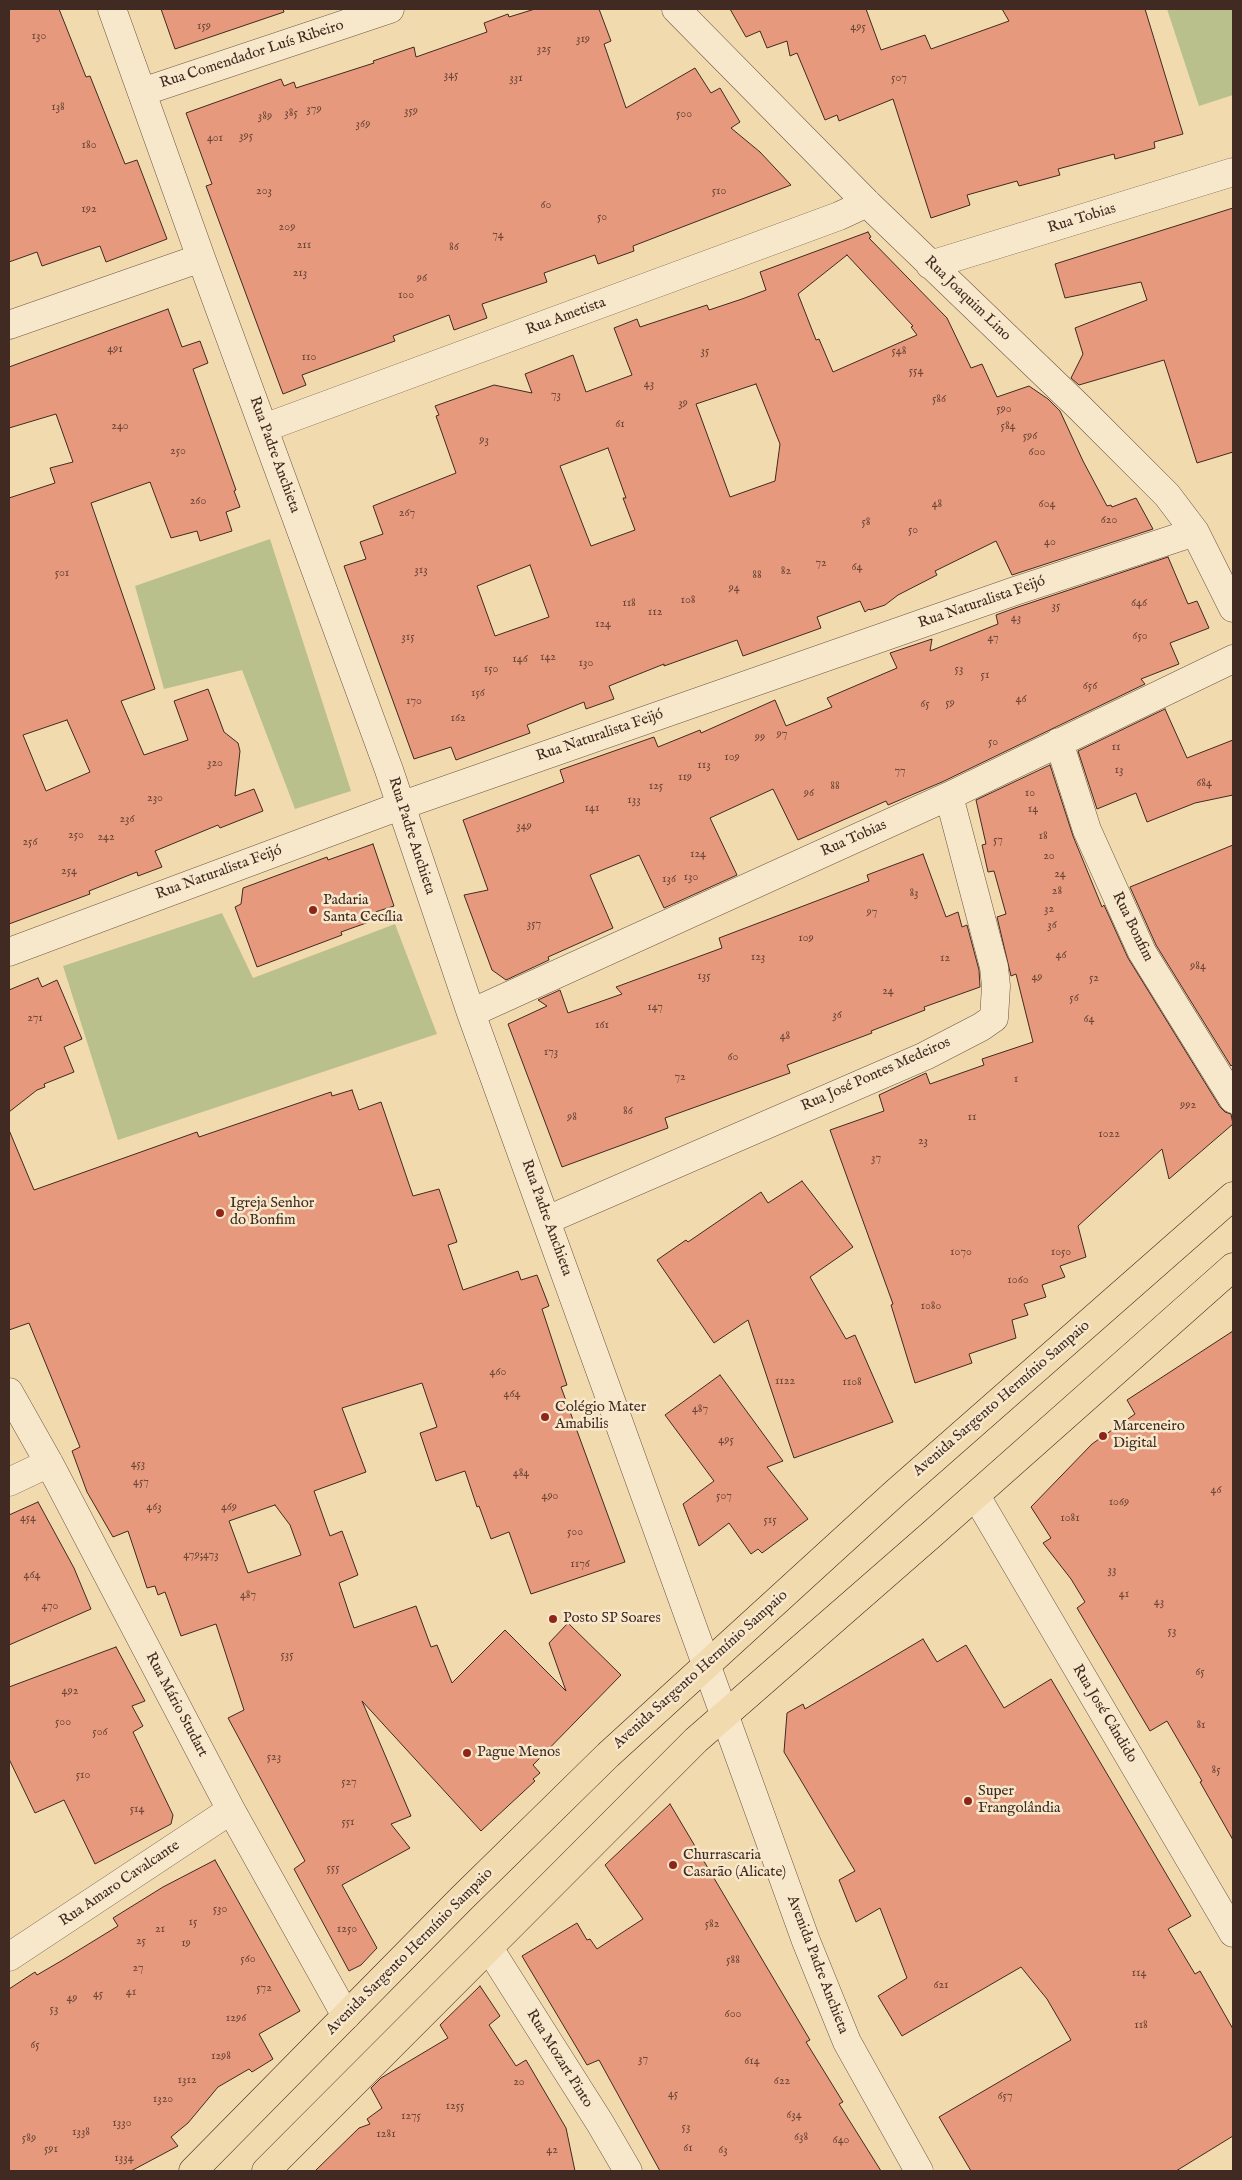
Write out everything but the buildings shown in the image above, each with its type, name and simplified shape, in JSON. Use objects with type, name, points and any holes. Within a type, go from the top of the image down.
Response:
[{"type":"main road","name":"Avenida Sargento Hermínio Sampaio","points":[[193,2171],[461,1899],[608,1754],[917,1473],[1233,1196]]},
{"type":"main road","points":[[266,2171],[689,1746],[976,1496],[1233,1266]]},
{"type":"street","name":"Rua Padre Anchieta","points":[[112,9],[201,258],[389,770],[471,1013],[706,1665]]},
{"type":"street","name":"Rua Comendador Luís Ribeiro","points":[[142,92],[390,9]]},
{"type":"street","name":"Rua Joaquim Lino","points":[[676,9],[867,203],[1080,407],[1167,495],[1195,532],[1233,608]]},
{"type":"street","name":"Rua Tobias","points":[[930,265],[1233,172]]},
{"type":"street","name":"Rua Ametista","points":[[264,428],[830,219],[867,203]]},
{"type":"street","points":[[9,325],[201,258]]},
{"type":"street","name":"Rua Naturalista Feijó","points":[[9,952],[400,806],[1015,592],[1195,532]]},
{"type":"street","name":"Rua Tobias","points":[[471,1013],[949,796],[1233,659]]},
{"type":"street","name":"Rua Bonfim","points":[[1059,742],[1087,830],[1142,952],[1233,1099]]},
{"type":"street","name":"Rua José Pontes Medeiros","points":[[547,1220],[925,1056],[981,1027],[994,1018],[996,986],[994,967],[949,796]]},
{"type":"street","name":"Rua Mário Studart","points":[[9,1392],[49,1463],[231,1810],[346,2016]]},
{"type":"street","points":[[9,1482],[49,1463]]},
{"type":"street","name":"Rua José Cândido","points":[[976,1496],[1233,1933]]},
{"type":"street","name":"Avenida Padre Anchieta","points":[[706,1665],[806,1941],[847,2042],[919,2171]]},
{"type":"street","name":"Rua Amaro Cavalcante","points":[[9,1957],[231,1810]]},
{"type":"street","name":"Rua Mozart Pinto","points":[[489,1948],[600,2123],[628,2171]]},
{"type":"green space","points":[[1167,9],[1233,9],[1233,95],[1199,106]]},
{"type":"green space","points":[[270,539],[351,791],[295,809],[242,670],[164,689],[135,586]]},
{"type":"green space","points":[[222,913],[253,978],[395,924],[437,1034],[118,1140],[63,966]]},
{"type":"place","name":"Padaria Santa Cecília","points":[[313,910]]},
{"type":"place","name":"Igreja Senhor do Bonfim","points":[[220,1213]]},
{"type":"place","name":"Colégio Mater Amabilis","points":[[545,1417]]},
{"type":"place","name":"Marceneiro Digital","points":[[1103,1436]]},
{"type":"place","name":"Posto SP Soares","points":[[553,1619]]},
{"type":"place","name":"Pague Menos","points":[[467,1753]]},
{"type":"place","name":"Super Frangolândia","points":[[968,1801]]},
{"type":"place","name":"Churrascaria Casarão (Alicate)","points":[[673,1865]]}]
